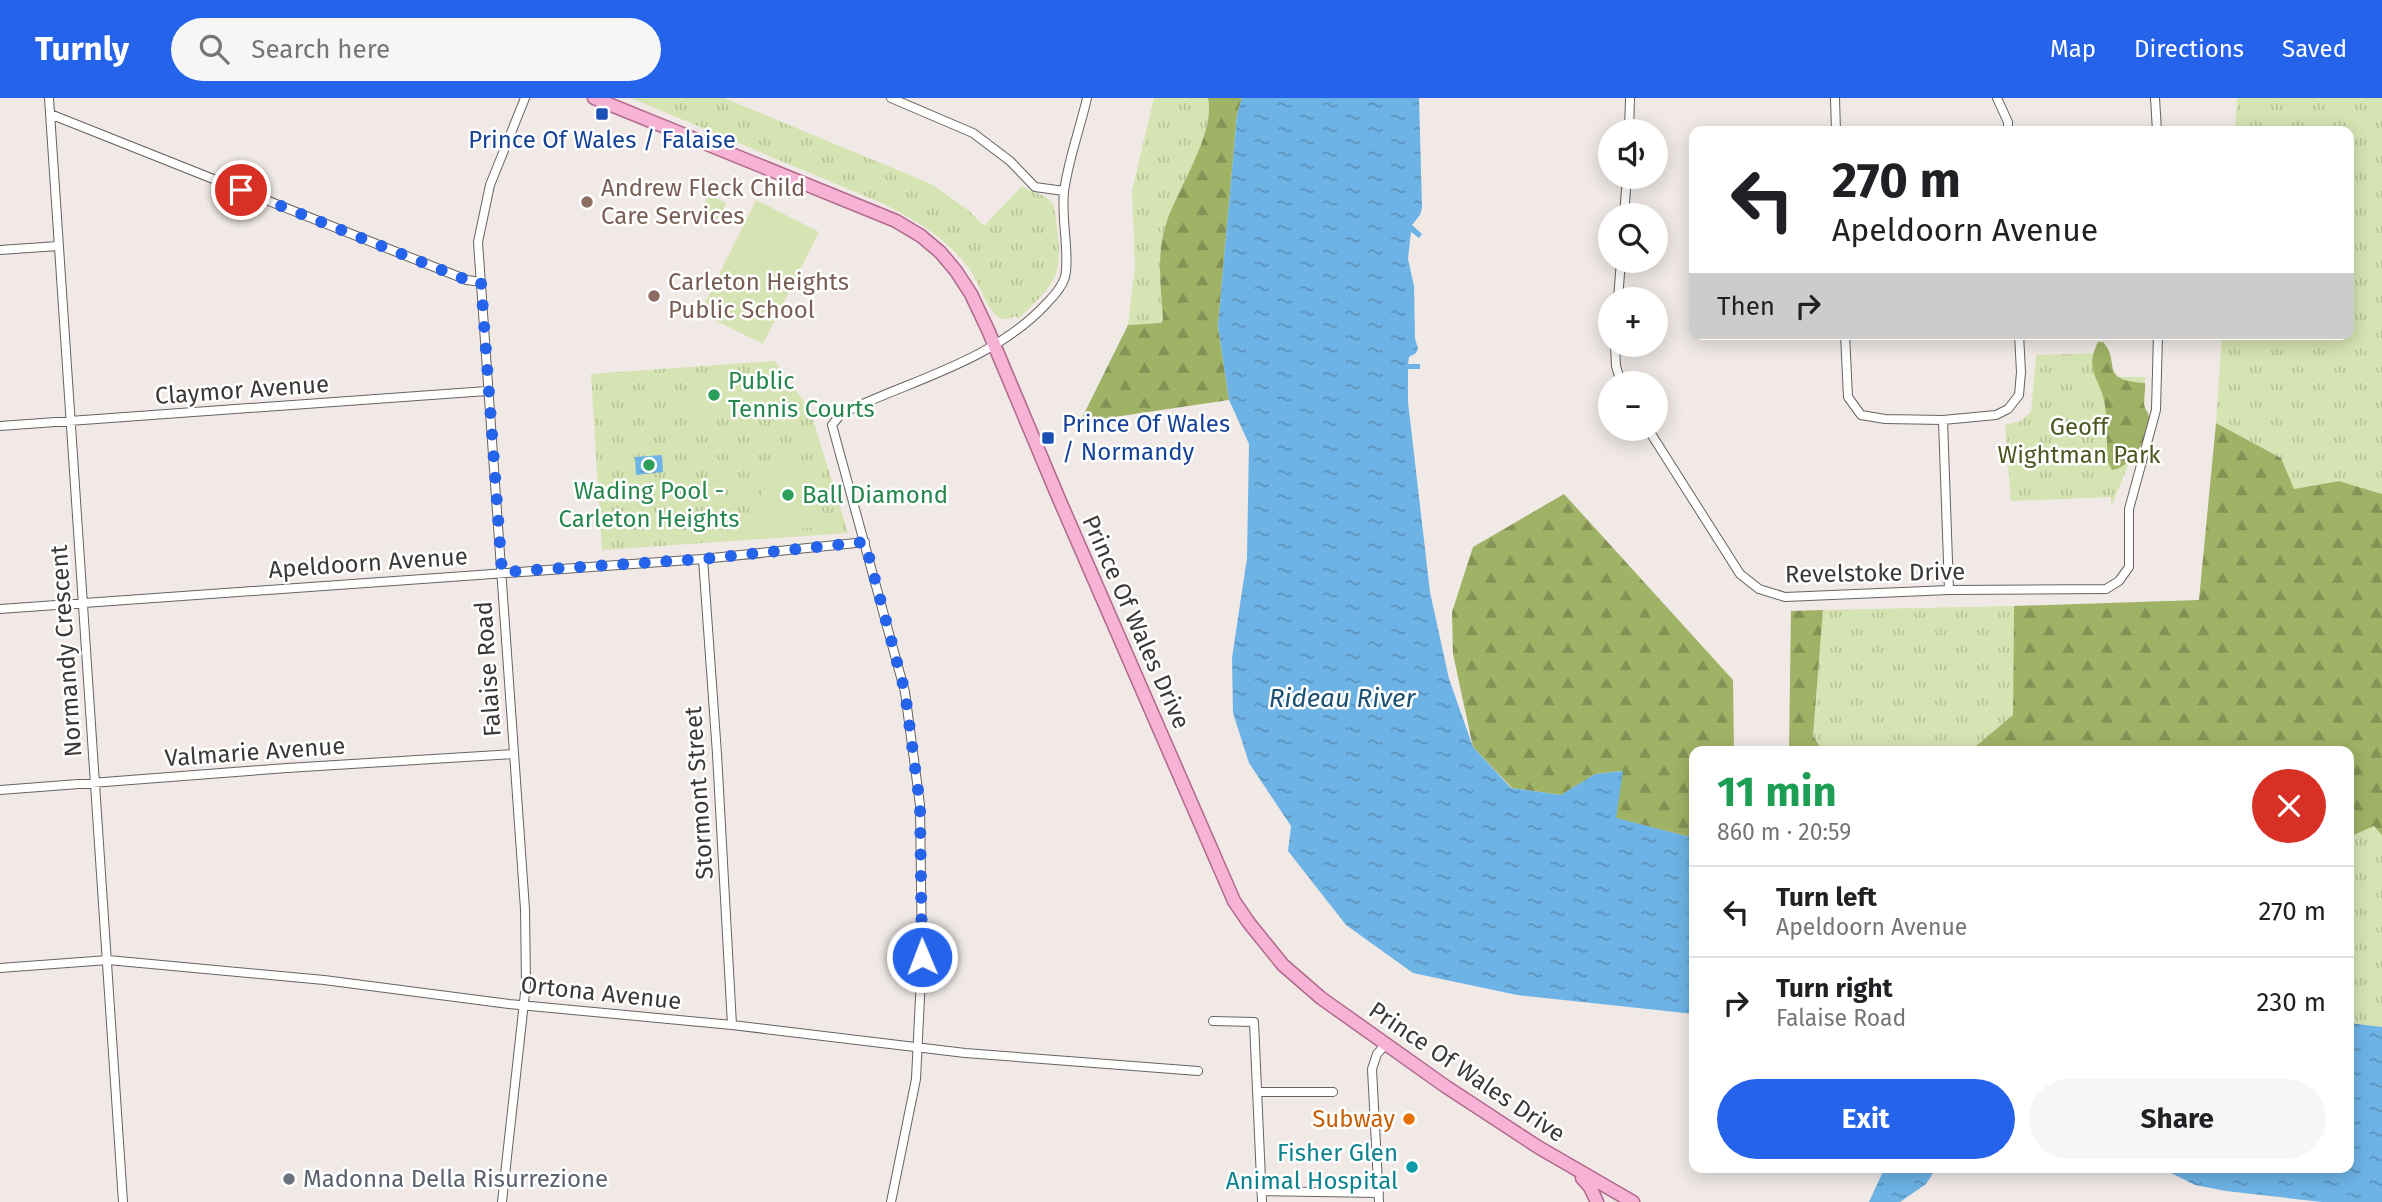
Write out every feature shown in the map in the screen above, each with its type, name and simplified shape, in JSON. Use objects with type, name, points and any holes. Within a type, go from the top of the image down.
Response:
[{"type":"main road","name":"Prince Of Wales Drive","points":[[594,98],[872,210],[921,236],[940,252],[971,294],[1234,901],[1249,923],[1283,965],[1321,998],[1445,1086],[1575,1169],[1633,1202]]},
{"type":"main road","points":[[1575,1169],[1590,1187],[1597,1202]]},
{"type":"street","name":"Normandy Crescent","points":[[49,98],[123,1202]]},
{"type":"street","name":"Falaise Road","points":[[502,1202],[526,984],[524,909],[478,243],[490,185],[526,98]]},
{"type":"street","points":[[891,98],[972,133],[1010,161],[1035,187],[1064,191]]},
{"type":"street","points":[[891,1202],[916,1079],[922,957],[920,805],[905,692],[832,425],[835,419],[848,410],[994,346],[1028,322],[1058,290],[1065,278],[1062,216],[1064,191],[1087,98]]},
{"type":"street","points":[[1629,119],[1630,98]]},
{"type":"street","points":[[1835,98],[1836,126]]},
{"type":"street","points":[[1997,98],[2008,126]]},
{"type":"street","points":[[2155,98],[2157,126]]},
{"type":"street","points":[[50,114],[467,280],[481,282]]},
{"type":"street","points":[[0,250],[58,246]]},
{"type":"street","points":[[1845,340],[1848,397],[1861,415],[1885,419],[1943,420],[1996,415],[2008,409],[2019,395],[2019,340]]},
{"type":"street","name":"Revelstoke Drive","points":[[1656,441],[1740,574],[1759,589],[1785,597],[1950,590],[2105,589],[2119,582],[2129,567],[2130,501],[2157,403],[2158,340]]},
{"type":"street","name":"Claymor Avenue","points":[[0,426],[487,391]]},
{"type":"street","points":[[1943,420],[1950,590]]},
{"type":"street","name":"Apeldoorn Avenue","points":[[0,609],[703,559],[865,542]]},
{"type":"street","name":"Stormont Street","points":[[703,559],[732,1025]]},
{"type":"street","name":"Valmarie Avenue","points":[[0,790],[513,754]]},
{"type":"street","name":"Ortona Avenue","points":[[0,968],[108,960],[324,980],[523,1005],[732,1025],[965,1053],[1198,1071]]},
{"type":"street","points":[[1213,1021],[1254,1022],[1262,1202]]},
{"type":"street","points":[[1261,1191],[1379,1197],[1372,1069],[1377,1054],[1386,1044]]},
{"type":"street","points":[[1258,1092],[1333,1091]]},
{"type":"green space","points":[[631,98],[724,98],[931,184],[968,210],[984,226],[1022,186],[1044,196],[1054,205],[1059,244],[1056,273],[1045,292],[1018,319],[1016,316],[1001,318],[992,310],[972,273],[959,257],[930,231],[908,217],[884,204]]},
{"type":"green space","points":[[1154,98],[1208,98],[1209,112],[1201,144],[1171,210],[1163,236],[1160,272],[1163,320],[1161,323],[1128,325],[1135,266],[1132,191]]},
{"type":"green space","points":[[1208,98],[1242,98],[1237,115],[1218,326],[1229,400],[1080,422],[1128,325],[1161,323],[1163,320],[1160,272],[1163,236],[1171,210],[1201,144],[1209,112]]},
{"type":"green space","points":[[2237,98],[2382,98],[2382,494],[2339,481],[2294,489],[2281,458],[2216,423],[2222,340],[2354,340],[2354,126],[2235,126]]},
{"type":"green space","points":[[709,195],[726,203],[716,223],[699,215]]},
{"type":"green space","points":[[756,200],[819,232],[763,344],[700,313]]},
{"type":"green space","points":[[2098,342],[2103,342],[2108,350],[2116,374],[2130,381],[2145,383],[2144,405],[2149,418],[2148,428],[2137,451],[2126,464],[2112,470],[2108,462],[2104,400],[2092,367]]},
{"type":"green space","name":"Geoff Wightman Park","points":[[2105,353],[2107,377],[2145,377],[2145,424],[2111,507],[2111,497],[2011,501],[2005,425],[2021,421],[2031,412],[2036,355]]},
{"type":"green space","points":[[775,361],[810,410],[848,533],[602,550],[591,374]]},
{"type":"green space","points":[[779,374],[781,398],[744,400],[743,377]]},
{"type":"green space","name":"Public Tennis Courts","points":[[733,375],[734,413],[696,415],[694,377]]},
{"type":"green space","points":[[2216,423],[2281,458],[2294,489],[2339,481],[2382,494],[2382,835],[2374,826],[2354,835],[2354,746],[1976,746],[2013,715],[2014,606],[2199,600]]},
{"type":"green space","name":"Ball Diamond","points":[[813,461],[815,525],[812,528],[756,531],[755,507],[768,482],[788,465]]},
{"type":"green space","points":[[1564,494],[1733,680],[1734,746],[1689,746],[1689,837],[1615,818],[1622,771],[1595,774],[1561,795],[1512,788],[1473,747],[1453,654],[1452,612],[1473,547]]},
{"type":"green space","points":[[2014,606],[2013,715],[1976,746],[1820,746],[1813,736],[1823,610]]},
{"type":"green space","points":[[1823,610],[1813,736],[1820,746],[1789,746],[1791,611]]},
{"type":"green space","points":[[2375,826],[2382,835],[2382,1027],[2354,1024],[2354,835]]},
{"type":"water","name":"Rideau River","points":[[1242,98],[1419,98],[1422,208],[1412,225],[1422,234],[1419,238],[1411,232],[1408,259],[1414,286],[1415,339],[1418,348],[1416,353],[1409,357],[1408,364],[1420,364],[1420,369],[1408,369],[1408,402],[1430,592],[1449,679],[1473,747],[1511,788],[1561,795],[1595,774],[1623,771],[1616,818],[1689,837],[1689,1013],[1517,995],[1413,973],[1346,925],[1288,851],[1291,826],[1249,763],[1233,713],[1232,658],[1247,558],[1249,444],[1229,400],[1218,326],[1237,115]]},
{"type":"water","name":"Wading Pool - Carleton Heights","points":[[662,455],[663,472],[636,475],[635,457]]},
{"type":"water","points":[[2354,1024],[2382,1027],[2382,1202],[2322,1202],[2195,1185],[2171,1173],[2354,1173]]},
{"type":"water","points":[[1882,1173],[1933,1173],[1926,1184],[1900,1202],[1869,1202]]},
{"type":"place","name":"Prince Of Wales / Falaise","points":[[602,114]]},
{"type":"place","name":"Andrew Fleck Child Care Services","points":[[587,202]]},
{"type":"place","name":"Carleton Heights Public School","points":[[654,296]]},
{"type":"place","name":"Public Tennis Courts","points":[[714,395]]},
{"type":"place","name":"Prince Of Wales / Normandy","points":[[1048,438]]},
{"type":"place","name":"Wading Pool - Carleton Heights","points":[[649,465]]},
{"type":"place","name":"Ball Diamond","points":[[788,495]]},
{"type":"place","name":"Subway","points":[[1409,1119]]},
{"type":"place","name":"Fisher Glen Animal Hospital","points":[[1412,1167]]},
{"type":"place","name":"Madonna Della Risurrezione","points":[[289,1179]]},
{"type":"route","points":[[241,190],[467,280],[481,282],[502,572],[703,559],[865,542],[905,692],[920,805],[922,957]]}]
